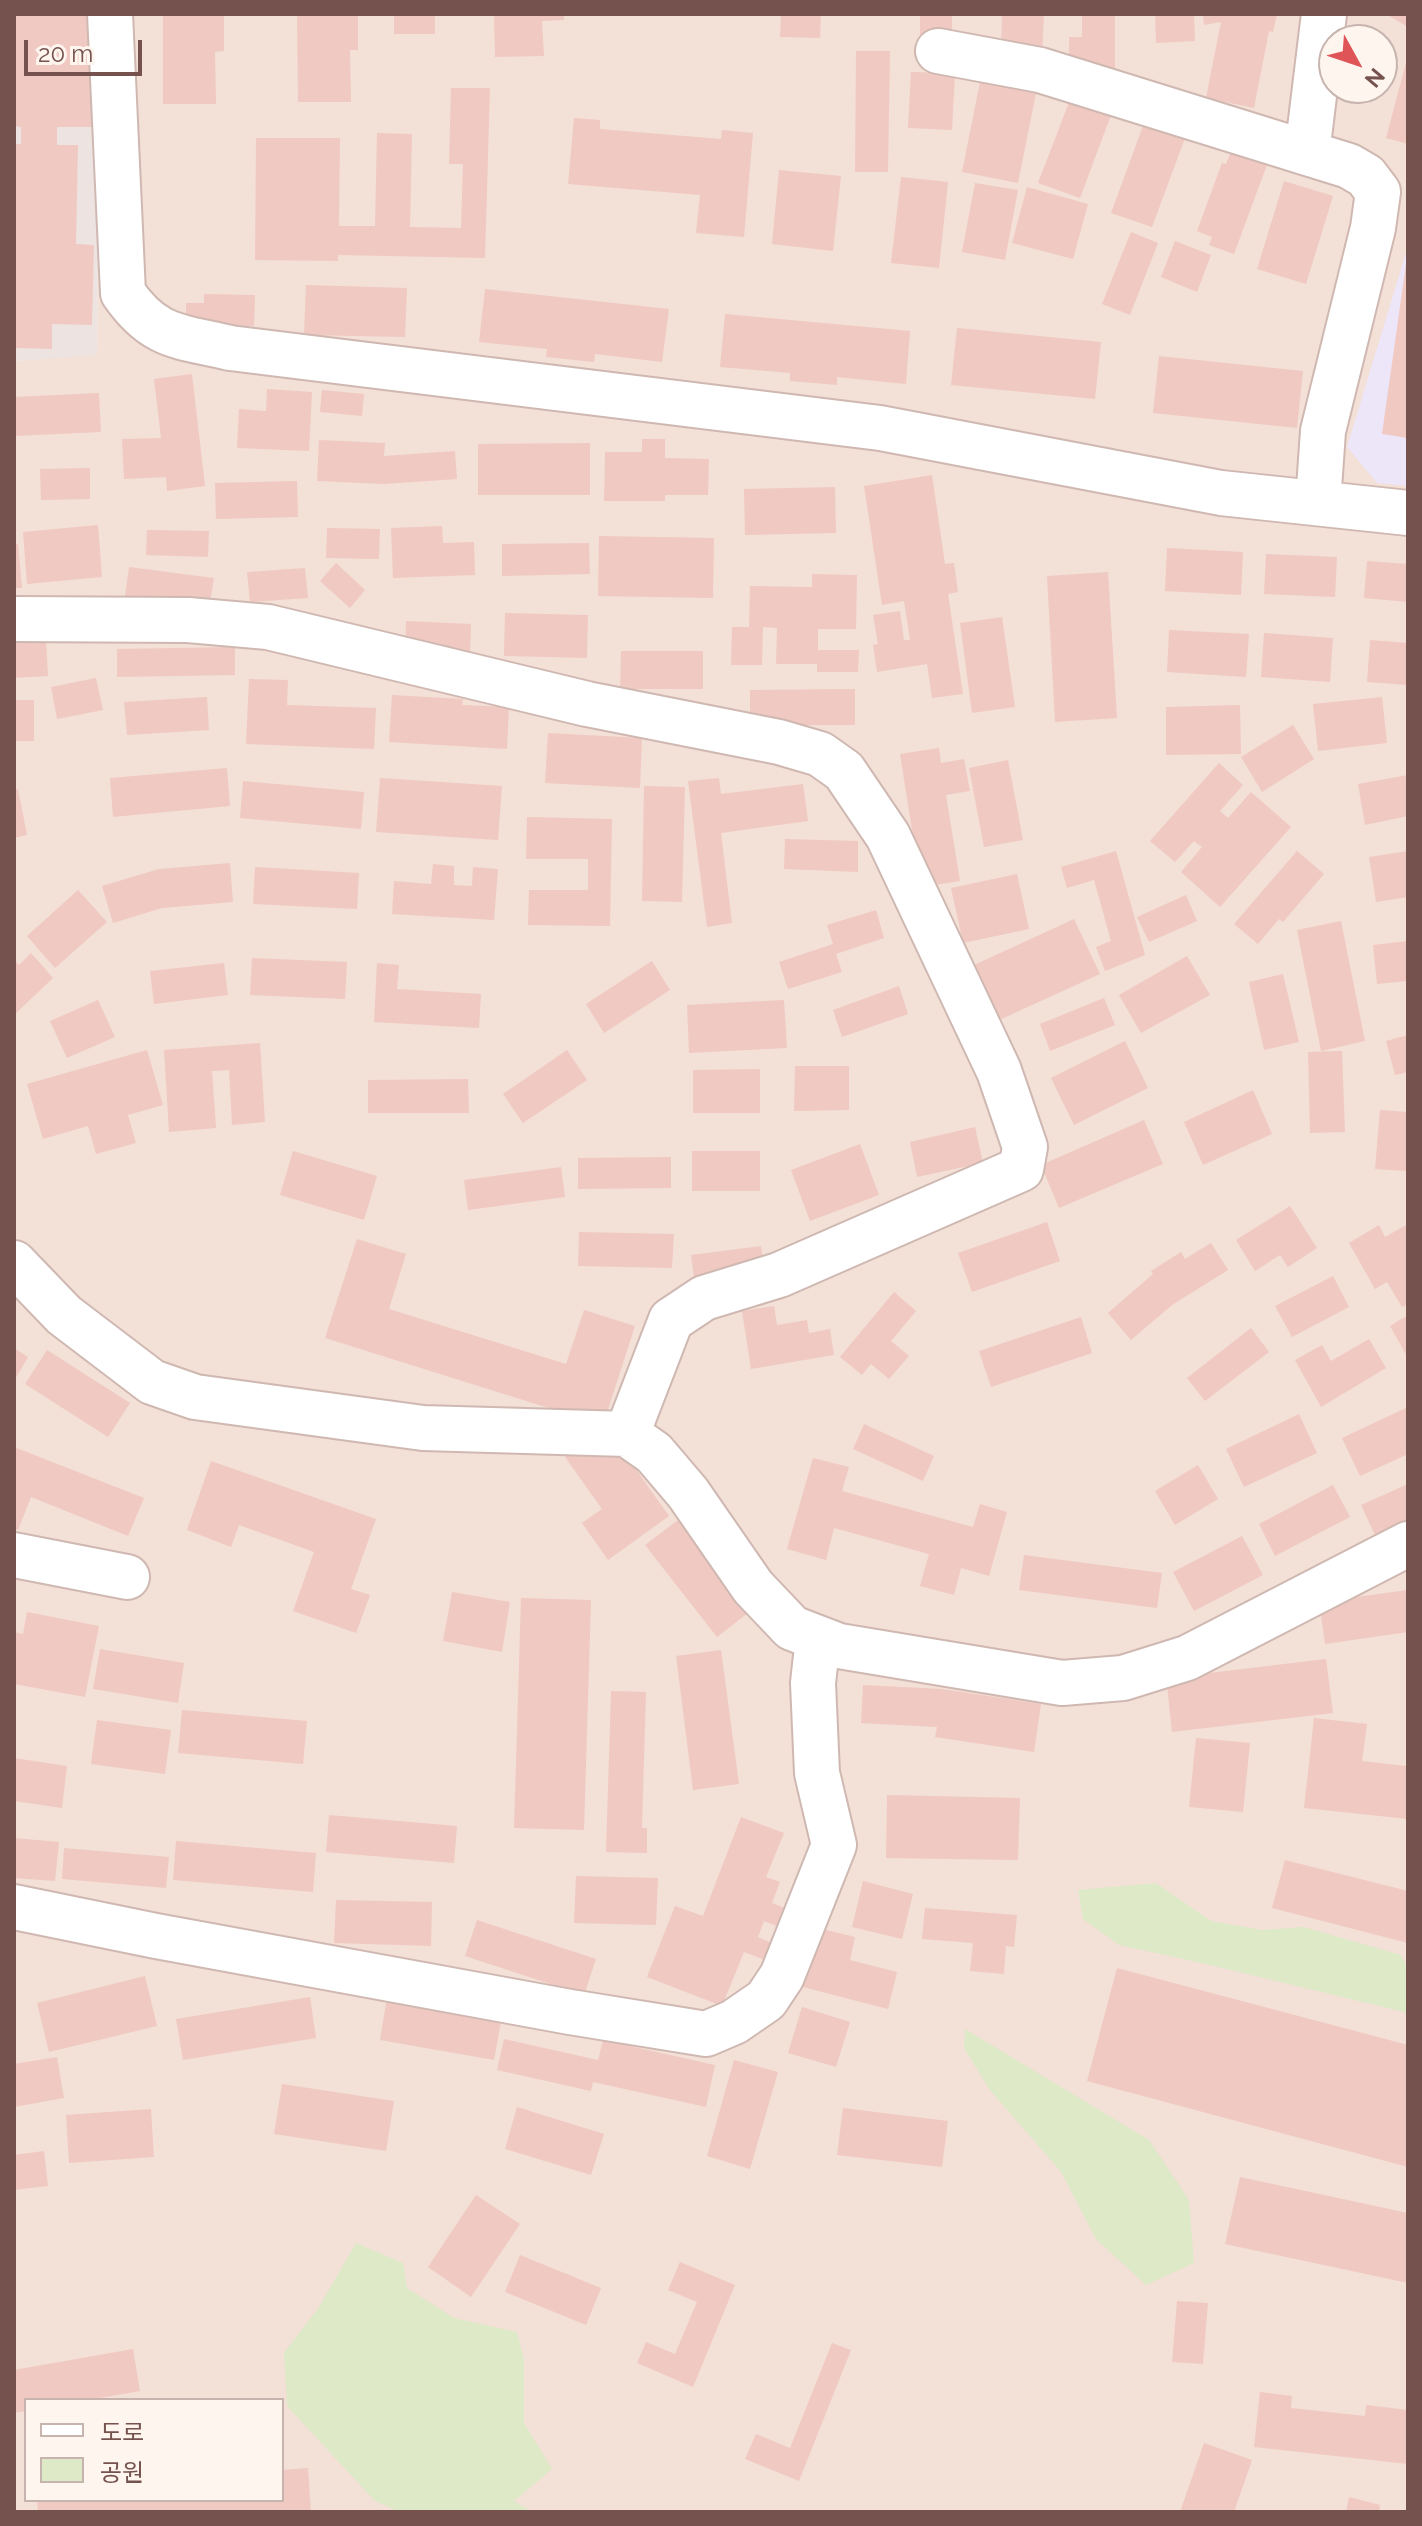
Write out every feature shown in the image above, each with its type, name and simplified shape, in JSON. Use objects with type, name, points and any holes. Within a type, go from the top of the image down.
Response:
[{"type":"street","points":[[110,14],[123,293],[135,310],[162,332],[230,348],[880,428],[1221,493],[1408,513]]},
{"type":"street","points":[[1307,153],[1324,14]]},
{"type":"street","points":[[938,51],[1040,70],[1349,166],[1366,176],[1378,192],[1373,228],[1323,431],[1318,503]]},
{"type":"street","points":[[14,619],[188,620],[268,627],[587,704],[779,742],[820,754],[844,771],[888,836],[999,1071],[1025,1147],[1021,1169],[779,1275],[704,1298],[671,1320],[627,1434]]},
{"type":"street","points":[[14,1263],[64,1315],[152,1382],[195,1397],[423,1428],[627,1434],[654,1453],[688,1493],[753,1587],[792,1628],[839,1646],[1062,1683],[1123,1678],[1187,1658],[1408,1544]]},
{"type":"street","points":[[14,1555],[127,1577]]},
{"type":"street","points":[[14,1907],[570,2012],[706,2034],[734,2022],[766,2000],[782,1976],[834,1845],[817,1773],[813,1683],[818,1638]]},
{"type":"shaded area","points":[[14,14],[100,14],[97,355],[14,361]]},
{"type":"shaded area","points":[[100,14],[1408,14],[1408,2512],[14,2512],[14,361],[97,354]]},
{"type":"shaded area","points":[[1408,246],[1408,486],[1377,483],[1347,447]]},
{"type":"green space","points":[[1156,1883],[1211,1921],[1262,1930],[1304,1927],[1401,1955],[1408,1969],[1408,2013],[1119,1945],[1083,1919],[1078,1890]]},
{"type":"green space","points":[[965,2029],[1149,2140],[1189,2200],[1194,2263],[1146,2285],[1096,2239],[1061,2172],[990,2090],[964,2048]]},
{"type":"green space","points":[[356,2243],[403,2263],[407,2288],[454,2318],[517,2332],[524,2359],[524,2423],[552,2469],[514,2501],[532,2512],[400,2512],[375,2501],[287,2406],[284,2353],[319,2307]]},
{"type":"building","points":[[14,14],[93,14],[92,127],[57,127],[57,145],[78,145],[76,244],[94,245],[92,325],[52,324],[52,349],[14,348],[14,144],[21,144],[21,127],[14,126]]},
{"type":"building","points":[[163,14],[224,14],[224,51],[215,52],[216,104],[163,104]]},
{"type":"building","points":[[297,14],[358,14],[358,50],[350,50],[351,102],[298,102]]},
{"type":"building","points":[[394,14],[435,14],[435,34],[394,34]]},
{"type":"building","points":[[494,14],[564,14],[564,20],[542,21],[544,56],[495,57]]},
{"type":"building","points":[[781,14],[821,14],[820,38],[780,37]]},
{"type":"building","points":[[920,14],[952,14],[952,44],[920,44]]},
{"type":"building","points":[[1002,14],[1044,14],[1042,56],[1001,55]]},
{"type":"building","points":[[1082,14],[1115,14],[1115,70],[1069,70],[1069,37],[1082,37]]},
{"type":"building","points":[[1155,14],[1194,14],[1195,41],[1156,43]]},
{"type":"building","points":[[1203,14],[1277,14],[1273,32],[1269,31],[1254,108],[1206,98],[1221,22],[1204,25]]},
{"type":"building","points":[[1386,14],[1408,14],[1408,27]]},
{"type":"building","points":[[856,51],[890,51],[888,172],[855,172]]},
{"type":"building","points":[[1408,59],[1408,144],[1386,138],[1395,104],[1398,104],[1398,93]]},
{"type":"building","points":[[911,72],[955,73],[952,130],[908,128]]},
{"type":"building","points":[[982,72],[1038,83],[1018,183],[962,172]]},
{"type":"building","points":[[451,88],[490,88],[485,258],[338,255],[338,261],[255,260],[256,138],[340,138],[339,226],[375,226],[377,133],[412,134],[410,227],[461,228],[463,164],[449,164]]},
{"type":"building","points":[[1073,92],[1114,107],[1080,198],[1038,183]]},
{"type":"building","points":[[1147,115],[1188,130],[1152,227],[1111,213]]},
{"type":"building","points":[[574,118],[600,120],[600,129],[721,139],[722,130],[753,133],[744,237],[696,233],[700,195],[568,184]]},
{"type":"building","points":[[1232,149],[1268,162],[1234,254],[1209,245],[1212,237],[1197,231],[1222,163],[1226,164]]},
{"type":"building","points":[[779,170],[841,176],[833,251],[772,244]]},
{"type":"building","points":[[901,177],[948,182],[939,268],[891,263]]},
{"type":"building","points":[[1284,181],[1333,196],[1306,284],[1257,269]]},
{"type":"building","points":[[975,183],[1018,190],[1005,260],[962,252]]},
{"type":"building","points":[[1027,187],[1088,204],[1073,259],[1012,243]]},
{"type":"building","points":[[1131,232],[1158,243],[1130,315],[1102,304]]},
{"type":"building","points":[[1175,241],[1211,255],[1197,292],[1161,277]]},
{"type":"building","points":[[1408,264],[1408,438],[1382,434]]},
{"type":"building","points":[[306,285],[407,288],[405,337],[304,335]]},
{"type":"building","points":[[485,289],[669,309],[662,362],[595,354],[594,362],[546,357],[547,349],[479,342]]},
{"type":"building","points":[[204,294],[255,295],[254,326],[186,324],[186,303],[204,303]]},
{"type":"building","points":[[725,314],[910,331],[906,384],[837,377],[837,385],[790,381],[790,373],[720,367]]},
{"type":"building","points":[[957,328],[1101,342],[1095,399],[951,385]]},
{"type":"building","points":[[1159,356],[1303,371],[1297,428],[1153,413]]},
{"type":"building","points":[[192,374],[205,486],[167,491],[166,477],[124,479],[122,439],[161,438],[154,379]]},
{"type":"building","points":[[267,389],[312,392],[309,451],[237,448],[239,409],[266,411]]},
{"type":"building","points":[[322,390],[364,394],[362,416],[320,412]]},
{"type":"building","points":[[99,393],[101,432],[14,436],[14,397]]},
{"type":"building","points":[[642,439],[665,439],[665,458],[709,459],[708,495],[665,495],[665,501],[604,501],[605,452],[642,452]]},
{"type":"building","points":[[319,440],[385,443],[384,456],[455,451],[457,479],[383,484],[317,481]]},
{"type":"building","points":[[590,443],[590,495],[478,495],[478,444]]},
{"type":"building","points":[[90,468],[90,499],[41,500],[40,469]]},
{"type":"building","points":[[932,475],[945,564],[954,563],[958,592],[948,594],[963,694],[932,698],[927,664],[877,672],[873,645],[878,644],[873,615],[900,611],[904,640],[910,640],[904,601],[882,605],[864,486]]},
{"type":"building","points":[[297,481],[298,517],[216,519],[215,483]]},
{"type":"building","points":[[835,487],[836,533],[745,535],[744,489]]},
{"type":"building","points":[[98,525],[102,577],[27,584],[23,532]]},
{"type":"building","points":[[442,526],[443,543],[474,542],[475,575],[393,578],[391,528]]},
{"type":"building","points":[[327,528],[380,529],[379,559],[326,558]]},
{"type":"building","points":[[147,530],[209,531],[208,557],[146,555]]},
{"type":"building","points":[[599,536],[714,538],[713,598],[598,596]]},
{"type":"building","points":[[589,543],[590,574],[502,576],[502,544]]},
{"type":"building","points":[[14,544],[18,544],[22,588],[14,588]]},
{"type":"building","points":[[1167,548],[1243,552],[1241,595],[1165,591]]},
{"type":"building","points":[[1266,554],[1337,557],[1335,597],[1264,594]]},
{"type":"building","points":[[1367,561],[1408,564],[1408,602],[1364,598]]},
{"type":"building","points":[[336,563],[365,590],[350,608],[320,581]]},
{"type":"building","points":[[129,567],[214,578],[208,615],[167,602],[125,596]]},
{"type":"building","points":[[305,568],[308,598],[250,602],[247,572]]},
{"type":"building","points":[[1108,572],[1117,718],[1055,722],[1047,576]]},
{"type":"building","points":[[812,574],[857,575],[856,629],[818,629],[818,650],[859,650],[858,672],[817,672],[817,664],[776,664],[777,628],[763,627],[762,665],[731,665],[732,627],[749,627],[750,586],[812,587]]},
{"type":"building","points":[[505,613],[588,615],[587,658],[504,656]]},
{"type":"building","points":[[1002,617],[1015,707],[972,713],[960,623]]},
{"type":"building","points":[[406,621],[471,624],[470,653],[405,650]]},
{"type":"building","points":[[1169,630],[1249,634],[1246,677],[1167,672]]},
{"type":"building","points":[[1264,633],[1333,638],[1330,682],[1261,677]]},
{"type":"building","points":[[46,640],[48,676],[14,678],[14,642]]},
{"type":"building","points":[[1370,640],[1408,643],[1408,685],[1367,682]]},
{"type":"building","points":[[235,647],[235,675],[117,677],[117,649]]},
{"type":"building","points":[[621,651],[703,651],[703,689],[620,689]]},
{"type":"building","points":[[96,678],[103,710],[57,719],[51,687]]},
{"type":"building","points":[[249,679],[288,680],[287,705],[376,708],[374,749],[246,744]]},
{"type":"building","points":[[855,689],[855,725],[750,725],[750,690]]},
{"type":"building","points":[[392,695],[463,699],[462,705],[509,707],[507,749],[389,742]]},
{"type":"building","points":[[207,697],[209,730],[127,735],[124,702]]},
{"type":"building","points":[[1382,697],[1387,743],[1318,751],[1313,704]]},
{"type":"building","points":[[14,700],[34,700],[34,741],[14,741]]},
{"type":"building","points":[[1240,705],[1241,754],[1166,755],[1166,707]]},
{"type":"building","points":[[1293,725],[1314,759],[1262,792],[1241,757]]},
{"type":"building","points":[[548,733],[642,738],[640,788],[545,783]]},
{"type":"building","points":[[939,748],[941,763],[964,759],[970,791],[946,795],[960,881],[921,887],[900,754]]},
{"type":"building","points":[[1008,760],[1023,840],[984,847],[969,768]]},
{"type":"building","points":[[1219,763],[1243,785],[1220,811],[1228,818],[1251,792],[1291,827],[1220,907],[1181,872],[1202,847],[1194,841],[1175,862],[1150,841]]},
{"type":"building","points":[[227,768],[230,806],[113,817],[110,778]]},
{"type":"building","points":[[1408,775],[1408,816],[1365,825],[1358,784]]},
{"type":"building","points":[[380,778],[502,786],[498,840],[376,832]]},
{"type":"building","points":[[719,778],[721,794],[803,784],[808,821],[721,833],[732,923],[707,927],[688,781]]},
{"type":"building","points":[[243,781],[364,792],[361,829],[240,818]]},
{"type":"building","points":[[644,786],[685,787],[682,902],[642,901]]},
{"type":"building","points":[[18,789],[27,835],[14,838],[14,790]]},
{"type":"building","points":[[527,817],[612,819],[610,926],[528,925],[529,890],[588,890],[588,859],[526,859]]},
{"type":"building","points":[[785,839],[858,841],[858,872],[784,869]]},
{"type":"building","points":[[1116,851],[1145,955],[1105,971],[1096,947],[1111,941],[1094,880],[1067,888],[1061,867]]},
{"type":"building","points":[[1297,851],[1324,874],[1283,922],[1279,919],[1258,944],[1234,924]]},
{"type":"building","points":[[1408,851],[1408,897],[1376,902],[1369,857]]},
{"type":"building","points":[[230,863],[233,902],[162,908],[113,923],[102,886],[159,869]]},
{"type":"building","points":[[433,864],[454,866],[454,885],[472,886],[473,867],[498,869],[494,920],[392,914],[394,881],[431,884]]},
{"type":"building","points":[[255,867],[359,873],[357,909],[253,904]]},
{"type":"building","points":[[1017,874],[1029,929],[963,943],[951,888]]},
{"type":"building","points":[[78,890],[107,922],[55,968],[27,936]]},
{"type":"building","points":[[1186,895],[1197,921],[1149,942],[1137,917]]},
{"type":"building","points":[[876,910],[884,938],[836,954],[842,972],[788,989],[779,962],[833,944],[827,925]]},
{"type":"building","points":[[1074,919],[1100,974],[984,1027],[959,972]]},
{"type":"building","points":[[1341,921],[1365,1041],[1321,1051],[1297,930]]},
{"type":"building","points":[[1408,941],[1408,981],[1377,984],[1373,945]]},
{"type":"building","points":[[31,953],[53,978],[14,1015],[14,960],[19,965]]},
{"type":"building","points":[[1187,956],[1210,995],[1141,1033],[1119,995]]},
{"type":"building","points":[[252,958],[347,962],[345,999],[250,995]]},
{"type":"building","points":[[652,961],[670,990],[604,1033],[586,1004]]},
{"type":"building","points":[[224,963],[228,995],[154,1004],[150,971]]},
{"type":"building","points":[[377,963],[399,965],[397,989],[481,994],[479,1028],[374,1022]]},
{"type":"building","points":[[1283,974],[1299,1042],[1264,1050],[1249,982]]},
{"type":"building","points":[[899,986],[908,1014],[842,1037],[833,1010]]},
{"type":"building","points":[[1104,998],[1115,1025],[1050,1051],[1040,1024]]},
{"type":"building","points":[[98,1000],[115,1037],[67,1058],[50,1021]]},
{"type":"building","points":[[784,1000],[787,1048],[689,1053],[687,1005]]},
{"type":"building","points":[[1408,1035],[1408,1072],[1395,1075],[1386,1041]]},
{"type":"building","points":[[1125,1041],[1148,1088],[1074,1125],[1051,1078]]},
{"type":"building","points":[[260,1043],[265,1122],[232,1125],[229,1070],[212,1071],[216,1128],[169,1132],[164,1050]]},
{"type":"building","points":[[147,1050],[163,1105],[128,1115],[136,1143],[96,1154],[88,1126],[43,1139],[27,1084]]},
{"type":"building","points":[[567,1050],[587,1080],[523,1123],[503,1094]]},
{"type":"building","points":[[1342,1051],[1345,1132],[1310,1133],[1308,1052]]},
{"type":"building","points":[[795,1066],[849,1066],[849,1110],[794,1111]]},
{"type":"building","points":[[760,1069],[760,1113],[693,1113],[693,1070]]},
{"type":"building","points":[[468,1079],[469,1113],[368,1113],[368,1080]]},
{"type":"building","points":[[1253,1090],[1272,1134],[1203,1165],[1184,1122]]},
{"type":"building","points":[[1380,1110],[1408,1112],[1407,1171],[1375,1169]]},
{"type":"building","points":[[1144,1120],[1163,1164],[1059,1208],[1041,1165]]},
{"type":"building","points":[[975,1127],[983,1163],[917,1177],[910,1142]]},
{"type":"building","points":[[860,1144],[879,1195],[810,1221],[791,1170]]},
{"type":"building","points":[[293,1151],[377,1176],[364,1220],[280,1195]]},
{"type":"building","points":[[692,1151],[760,1151],[760,1191],[692,1191]]},
{"type":"building","points":[[671,1157],[671,1188],[578,1189],[578,1158]]},
{"type":"building","points":[[561,1167],[565,1197],[468,1210],[464,1180]]},
{"type":"building","points":[[1290,1206],[1317,1248],[1288,1267],[1280,1255],[1255,1271],[1236,1240]]},
{"type":"building","points":[[1047,1222],[1060,1261],[972,1292],[958,1253]]},
{"type":"building","points":[[1408,1224],[1408,1304],[1402,1307],[1387,1282],[1375,1289],[1349,1243],[1379,1225],[1385,1237]]},
{"type":"building","points":[[579,1232],[674,1234],[672,1268],[578,1266]]},
{"type":"building","points":[[357,1239],[406,1254],[389,1309],[566,1364],[584,1310],[635,1326],[603,1425],[325,1338]]},
{"type":"building","points":[[1211,1243],[1228,1270],[1172,1305],[1131,1340],[1108,1313],[1153,1274],[1151,1271],[1181,1252],[1185,1259]]},
{"type":"building","points":[[761,1246],[765,1277],[695,1285],[691,1255]]},
{"type":"building","points":[[1333,1276],[1349,1307],[1292,1337],[1275,1306]]},
{"type":"building","points":[[894,1292],[916,1311],[891,1341],[909,1356],[889,1379],[871,1364],[862,1375],[840,1357]]},
{"type":"building","points":[[774,1306],[777,1325],[807,1320],[809,1333],[830,1329],[834,1355],[751,1369],[742,1311]]},
{"type":"building","points":[[1408,1315],[1408,1358],[1390,1326]]},
{"type":"building","points":[[1081,1317],[1092,1353],[991,1387],[979,1351]]},
{"type":"building","points":[[1251,1328],[1269,1352],[1205,1401],[1187,1378]]},
{"type":"building","points":[[1369,1339],[1386,1368],[1321,1407],[1295,1360],[1322,1345],[1331,1361]]},
{"type":"building","points":[[14,1348],[28,1357],[14,1381]]},
{"type":"building","points":[[47,1350],[130,1403],[108,1437],[25,1384]]},
{"type":"building","points":[[1408,1407],[1408,1454],[1360,1476],[1342,1438]]},
{"type":"building","points":[[1299,1414],[1317,1453],[1244,1487],[1226,1449]]},
{"type":"building","points":[[864,1424],[934,1456],[923,1481],[853,1449]]},
{"type":"building","points":[[14,1447],[144,1498],[128,1536],[31,1497],[18,1530],[14,1528]]},
{"type":"building","points":[[573,1451],[625,1454],[669,1516],[608,1560],[582,1523],[602,1509],[565,1457]]},
{"type":"building","points":[[813,1458],[849,1467],[842,1491],[973,1527],[980,1504],[1007,1512],[989,1576],[961,1568],[954,1595],[920,1586],[929,1554],[834,1528],[826,1560],[787,1549]]},
{"type":"building","points":[[211,1461],[376,1519],[351,1589],[370,1595],[356,1633],[293,1611],[314,1552],[239,1525],[231,1547],[187,1530]]},
{"type":"building","points":[[1198,1465],[1218,1499],[1175,1525],[1155,1491]]},
{"type":"building","points":[[1408,1484],[1408,1520],[1375,1535],[1361,1505]]},
{"type":"building","points":[[1333,1485],[1350,1517],[1275,1556],[1259,1524]]},
{"type":"building","points":[[682,1517],[753,1609],[717,1637],[645,1545]]},
{"type":"building","points":[[1242,1536],[1263,1575],[1194,1611],[1173,1572]]},
{"type":"building","points":[[1024,1555],[1162,1573],[1157,1608],[1019,1590]]},
{"type":"building","points":[[1408,1590],[1408,1632],[1325,1644],[1319,1602]]},
{"type":"building","points":[[452,1592],[510,1602],[502,1652],[443,1641]]},
{"type":"building","points":[[521,1598],[591,1600],[584,1830],[514,1828]]},
{"type":"building","points":[[27,1612],[99,1626],[85,1697],[14,1684],[14,1632],[23,1634]]},
{"type":"building","points":[[100,1649],[184,1663],[178,1703],[93,1689]]},
{"type":"building","points":[[721,1650],[739,1784],[693,1790],[676,1656]]},
{"type":"building","points":[[1326,1659],[1333,1713],[1172,1732],[1167,1685],[1192,1675]]},
{"type":"building","points":[[863,1685],[942,1689],[1041,1704],[1034,1752],[935,1737],[937,1727],[861,1723]]},
{"type":"building","points":[[611,1691],[646,1692],[642,1828],[647,1828],[647,1853],[606,1852]]},
{"type":"building","points":[[182,1710],[307,1721],[303,1764],[178,1753]]},
{"type":"building","points":[[1314,1718],[1367,1724],[1362,1761],[1406,1766],[1408,1819],[1304,1808]]},
{"type":"building","points":[[97,1720],[171,1730],[165,1774],[91,1764]]},
{"type":"building","points":[[1196,1738],[1250,1743],[1243,1812],[1189,1807]]},
{"type":"building","points":[[14,1758],[67,1766],[62,1808],[14,1801]]},
{"type":"building","points":[[887,1795],[1020,1798],[1018,1860],[886,1858]]},
{"type":"building","points":[[329,1815],[457,1826],[454,1863],[326,1852]]},
{"type":"building","points":[[741,1817],[784,1833],[766,1877],[780,1882],[772,1903],[787,1909],[779,1927],[764,1921],[758,1937],[772,1943],[765,1960],[744,1952],[722,2006],[647,1977],[675,1906],[703,1916]]},
{"type":"building","points":[[14,1838],[59,1842],[55,1881],[14,1878]]},
{"type":"building","points":[[176,1841],[316,1853],[313,1892],[173,1880]]},
{"type":"building","points":[[64,1848],[169,1857],[166,1888],[62,1879]]},
{"type":"building","points":[[1285,1860],[1408,1891],[1408,1943],[1272,1908]]},
{"type":"building","points":[[576,1876],[658,1878],[656,1925],[574,1923]]},
{"type":"building","points":[[863,1881],[913,1894],[902,1939],[852,1927]]},
{"type":"building","points":[[336,1900],[432,1902],[431,1946],[334,1943]]},
{"type":"building","points":[[925,1908],[1017,1915],[1014,1947],[1006,1946],[1004,1974],[970,1971],[973,1943],[922,1939]]},
{"type":"building","points":[[477,1920],[596,1959],[584,1995],[465,1956]]},
{"type":"building","points":[[814,1927],[855,1937],[850,1960],[897,1972],[888,2009],[799,1986]]},
{"type":"building","points":[[1117,1968],[1408,2045],[1408,2167],[1087,2081]]},
{"type":"building","points":[[145,1976],[157,2026],[49,2052],[37,2003]]},
{"type":"building","points":[[310,1997],[316,2038],[183,2060],[176,2019]]},
{"type":"building","points":[[387,1997],[502,2016],[494,2060],[380,2040]]},
{"type":"building","points":[[802,2007],[850,2022],[836,2067],[788,2053]]},
{"type":"building","points":[[504,2039],[598,2060],[603,2040],[715,2065],[706,2107],[593,2082],[591,2091],[497,2070]]},
{"type":"building","points":[[57,2057],[64,2098],[14,2107],[14,2064]]},
{"type":"building","points":[[734,2060],[778,2072],[750,2169],[707,2156]]},
{"type":"building","points":[[282,2084],[394,2101],[386,2151],[274,2134]]},
{"type":"building","points":[[517,2107],[604,2134],[591,2175],[505,2149]]},
{"type":"building","points":[[843,2108],[948,2121],[942,2167],[837,2155]]},
{"type":"building","points":[[151,2109],[154,2157],[69,2163],[66,2115]]},
{"type":"building","points":[[44,2151],[48,2186],[14,2190],[14,2155]]},
{"type":"building","points":[[1240,2177],[1408,2213],[1408,2283],[1225,2244]]},
{"type":"building","points":[[476,2195],[520,2224],[471,2297],[428,2267]]},
{"type":"building","points":[[520,2255],[601,2288],[586,2325],[505,2292]]},
{"type":"building","points":[[680,2262],[735,2285],[693,2387],[637,2363],[646,2342],[675,2354],[697,2302],[668,2290]]},
{"type":"building","points":[[1177,2301],[1208,2303],[1203,2364],[1172,2362]]},
{"type":"building","points":[[832,2343],[851,2350],[799,2481],[745,2459],[756,2434],[790,2448]]},
{"type":"building","points":[[133,2349],[140,2391],[100,2398],[24,2398],[24,2411],[14,2413],[14,2370]]},
{"type":"building","points":[[1260,2392],[1292,2396],[1291,2408],[1365,2416],[1366,2405],[1408,2410],[1408,2464],[1254,2447]]},
{"type":"building","points":[[1204,2443],[1252,2460],[1234,2512],[1180,2512]]},
{"type":"building","points":[[308,2468],[311,2512],[38,2512],[37,2502],[284,2502],[284,2470]]},
{"type":"building","points":[[1349,2497],[1380,2505],[1379,2512],[1346,2512]]}]
